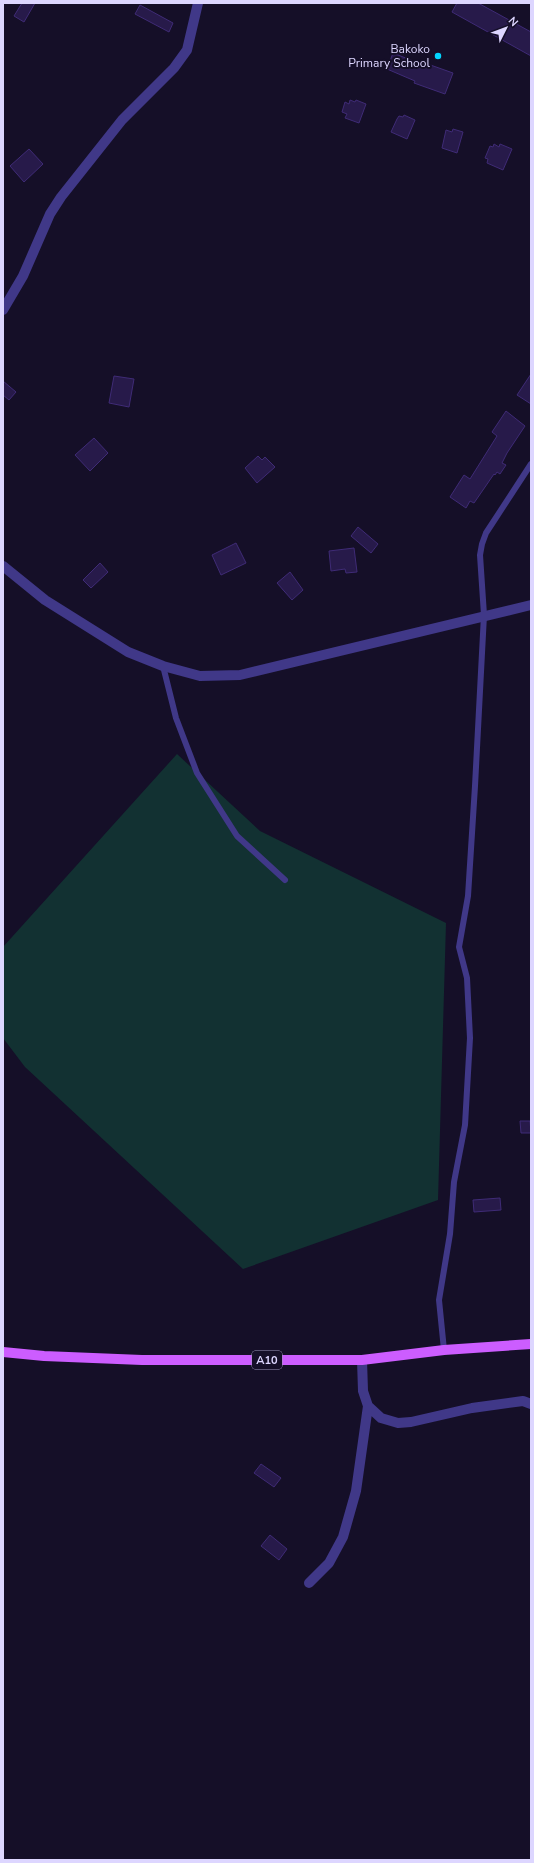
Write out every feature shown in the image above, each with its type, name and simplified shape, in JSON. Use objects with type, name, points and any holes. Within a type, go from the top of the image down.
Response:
[{"type":"main road","name":"A10","points":[[3,1352],[44,1356],[142,1360],[362,1360],[444,1350],[531,1344]]},
{"type":"street","points":[[3,310],[23,276],[50,214],[60,197],[122,120],[174,68],[187,50],[198,3]]},
{"type":"street","points":[[3,566],[44,600],[128,652],[163,666],[200,676],[240,675],[484,615],[531,605]]},
{"type":"street","points":[[309,1583],[329,1564],[343,1537],[356,1491],[368,1406],[363,1391],[362,1360]]},
{"type":"street","points":[[368,1406],[381,1418],[398,1423],[411,1422],[472,1408],[523,1401],[531,1404]]},
{"type":"lane","points":[[444,1350],[439,1300],[450,1234],[454,1182],[465,1125],[470,1046],[467,978],[459,947],[466,912],[468,888],[484,615],[480,555],[486,533],[531,464]]},
{"type":"lane","points":[[163,666],[176,718],[197,772],[237,836],[285,880]]},
{"type":"green space","points":[[177,754],[260,831],[446,923],[438,1200],[243,1269],[25,1067],[3,1038],[3,947]]},
{"type":"building","points":[[22,3],[35,3],[24,22],[14,16]]},
{"type":"building","points":[[457,3],[478,3],[531,32],[531,56],[452,12]]},
{"type":"building","points":[[140,5],[173,23],[169,32],[135,14]]},
{"type":"building","points":[[393,53],[421,64],[422,62],[453,73],[445,94],[414,83],[415,81],[387,69]]},
{"type":"building","points":[[350,100],[355,102],[356,100],[366,104],[359,123],[345,118],[347,114],[342,112],[345,102],[349,104]]},
{"type":"building","points":[[404,115],[415,120],[407,139],[391,132],[399,116],[403,117]]},
{"type":"building","points":[[453,129],[463,132],[457,153],[442,148],[446,130],[452,132]]},
{"type":"building","points":[[494,144],[499,147],[500,144],[512,149],[503,170],[487,163],[488,159],[485,158],[490,146],[493,147]]},
{"type":"building","points":[[29,149],[43,164],[24,182],[10,166]]},
{"type":"building","points":[[531,374],[531,404],[517,395]]},
{"type":"building","points":[[114,376],[134,379],[129,407],[109,403]]},
{"type":"building","points":[[3,381],[16,392],[9,400],[3,395]]},
{"type":"building","points":[[506,411],[525,426],[507,453],[502,463],[506,465],[500,474],[497,472],[495,475],[494,474],[474,503],[470,501],[466,508],[450,497],[464,475],[470,479],[497,436],[492,432]]},
{"type":"building","points":[[94,438],[108,453],[90,471],[75,455]]},
{"type":"building","points":[[258,456],[262,460],[265,457],[275,467],[257,483],[245,468]]},
{"type":"building","points":[[358,527],[378,544],[371,553],[351,536]]},
{"type":"building","points":[[236,543],[246,563],[221,575],[212,555]]},
{"type":"building","points":[[354,548],[357,572],[346,573],[345,569],[331,571],[329,551]]},
{"type":"building","points":[[100,563],[108,572],[91,588],[83,580]]},
{"type":"building","points":[[290,572],[303,590],[292,600],[277,583]]},
{"type":"building","points":[[520,1121],[530,1121],[531,1133],[521,1133]]},
{"type":"building","points":[[500,1198],[501,1210],[474,1212],[473,1200]]},
{"type":"building","points":[[261,1464],[281,1478],[274,1487],[254,1473]]},
{"type":"building","points":[[270,1535],[287,1549],[279,1560],[261,1546]]},
{"type":"place","name":"Bakoko Primary School","points":[[438,56]]}]
